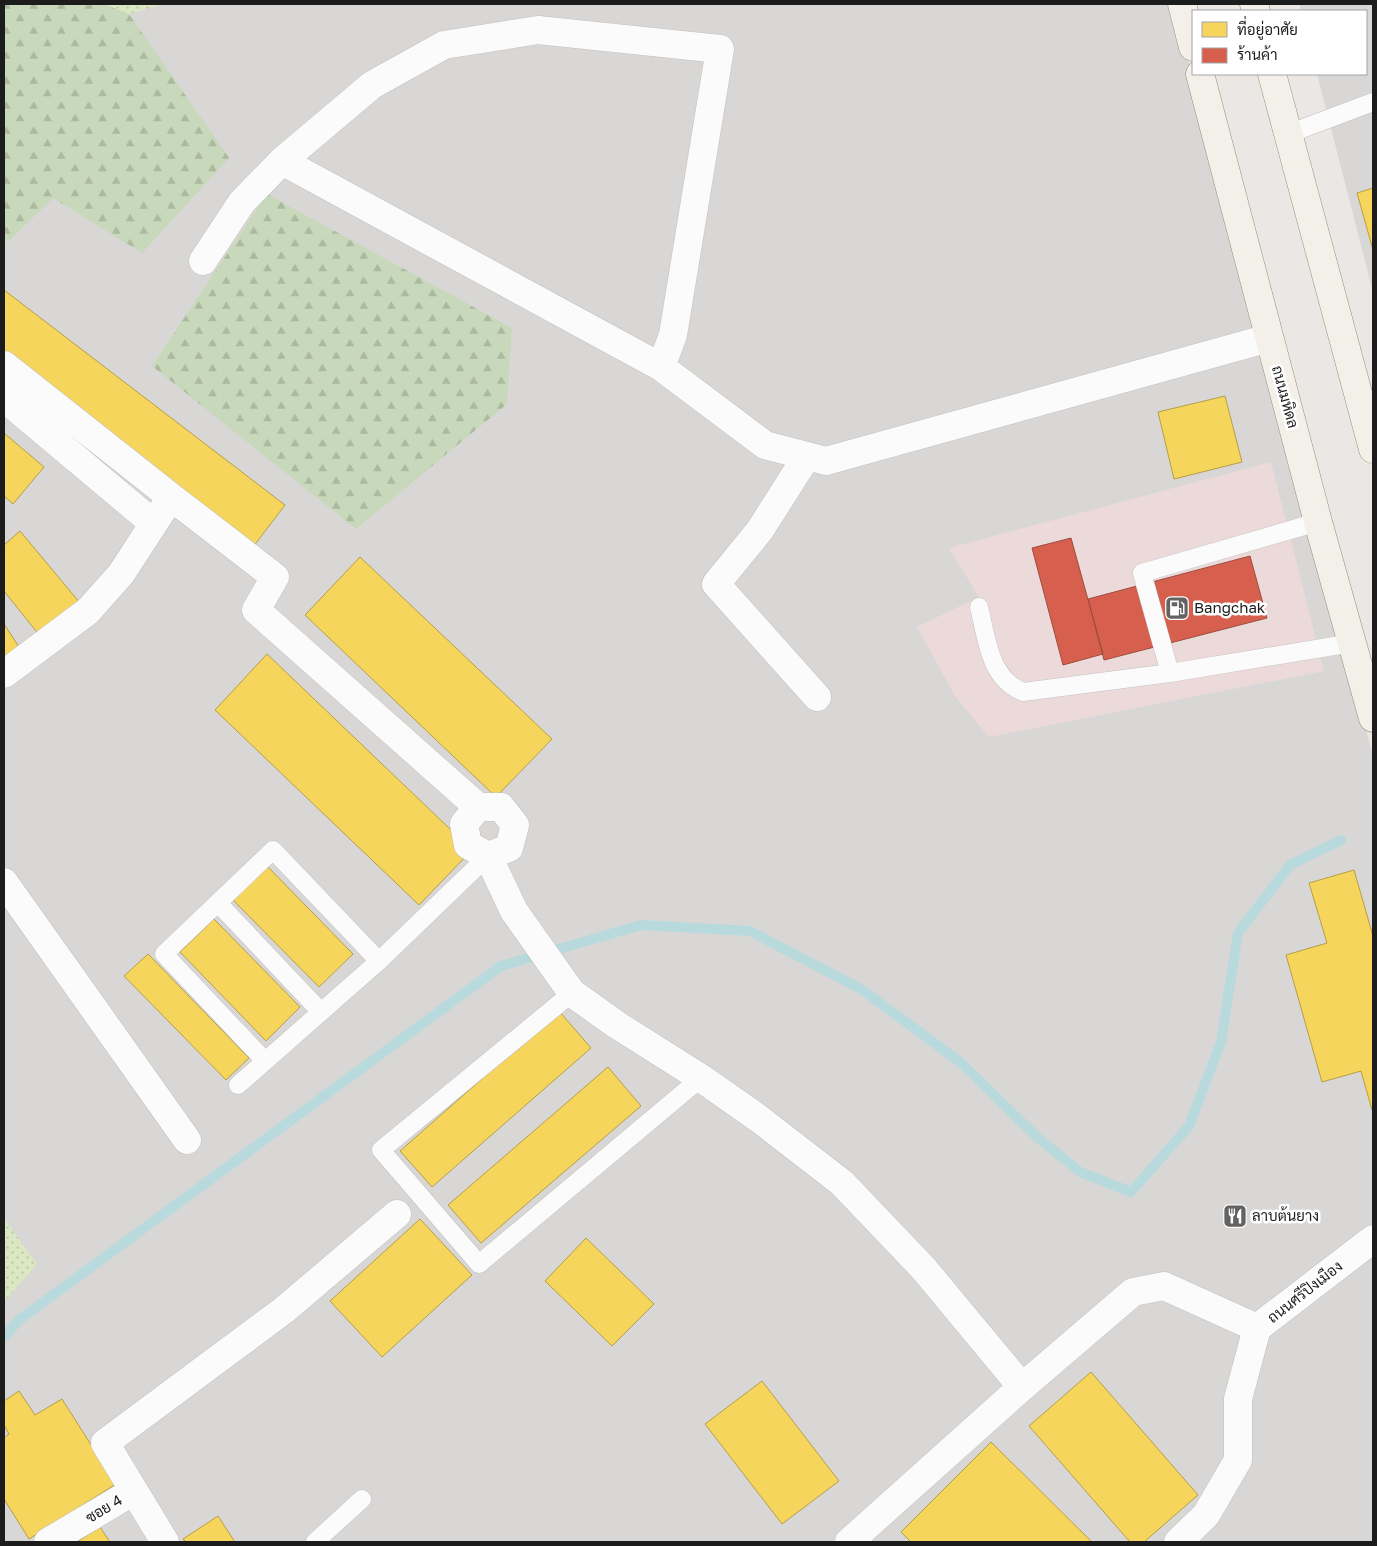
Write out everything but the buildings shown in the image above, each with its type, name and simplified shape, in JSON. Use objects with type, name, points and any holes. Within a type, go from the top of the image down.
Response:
[{"type":"main road","points":[[1182,4],[1192,43]]},
{"type":"main road","name":"ถนนมหิดล","points":[[1200,75],[1318,522],[1373,718]]},
{"type":"main road","points":[[1272,75],[1373,449]]},
{"type":"street","points":[[203,260],[242,202],[282,161],[372,85],[444,45],[538,30],[720,49],[673,335],[661,367]]},
{"type":"street","points":[[282,161],[661,367],[765,444],[826,461],[1269,338]]},
{"type":"street","points":[[4,365],[275,577],[256,610],[478,807],[501,807],[515,825],[509,848],[488,856]]},
{"type":"street","points":[[4,398],[153,523]]},
{"type":"street","points":[[806,456],[760,530],[716,584],[817,697]]},
{"type":"street","points":[[4,674],[88,611],[121,574],[171,497]]},
{"type":"street","points":[[478,807],[464,824],[468,845],[488,856],[514,911],[566,985],[617,1025],[701,1078],[758,1118],[842,1184],[924,1269],[1022,1387]]},
{"type":"street","points":[[4,882],[187,1140]]},
{"type":"street","points":[[165,1542],[105,1443],[284,1310],[397,1214]]},
{"type":"street","name":"ถนนศรีปิงเมือง","points":[[1178,1542],[1206,1515],[1238,1460],[1238,1399],[1257,1328],[1373,1239]]},
{"type":"street","points":[[849,1542],[1022,1387],[1133,1292],[1164,1286],[1257,1328]]},
{"type":"street","name":"ซอย 4","points":[[48,1542],[134,1491]]},
{"type":"lane","points":[[1288,134],[1373,102]]},
{"type":"lane","points":[[1170,673],[1142,573],[1318,522]]},
{"type":"lane","points":[[979,606],[994,664],[1004,680],[1014,688],[1024,692],[1170,673],[1352,643]]},
{"type":"lane","points":[[265,1061],[164,954],[273,850],[379,961]]},
{"type":"lane","points":[[238,1085],[379,961],[488,856]]},
{"type":"lane","points":[[218,903],[321,1012]]},
{"type":"lane","points":[[566,985],[381,1150],[479,1264],[701,1078]]},
{"type":"lane","points":[[315,1542],[362,1500]]},
{"type":"shaded area","points":[[4,4],[1173,4],[1373,756],[1373,1542],[4,1542]]},
{"type":"shaded area","points":[[1299,4],[1373,4],[1373,292],[1317,75],[1367,75],[1367,10],[1301,10]]},
{"type":"shaded area","points":[[1271,462],[1324,671],[989,737],[955,696],[917,627],[979,597],[949,548]]},
{"type":"green space","points":[[4,4],[103,4],[129,14],[229,158],[142,253],[53,198],[9,241],[4,241]]},
{"type":"green space","points":[[103,4],[164,4],[129,14]]},
{"type":"green space","points":[[267,194],[512,328],[507,404],[356,529],[152,366]]},
{"type":"green space","points":[[4,1218],[37,1264],[4,1302]]},
{"type":"waterway","points":[[4,1337],[19,1320],[501,966],[641,925],[750,931],[861,989],[960,1062],[1036,1136],[1080,1172],[1131,1192],[1189,1126],[1221,1042],[1238,933],[1290,865],[1341,840]]},
{"type":"place","name":"Bangchak","points":[[1177,608]]},
{"type":"place","name":"ลาบต้นยาง","points":[[1235,1216]]}]
